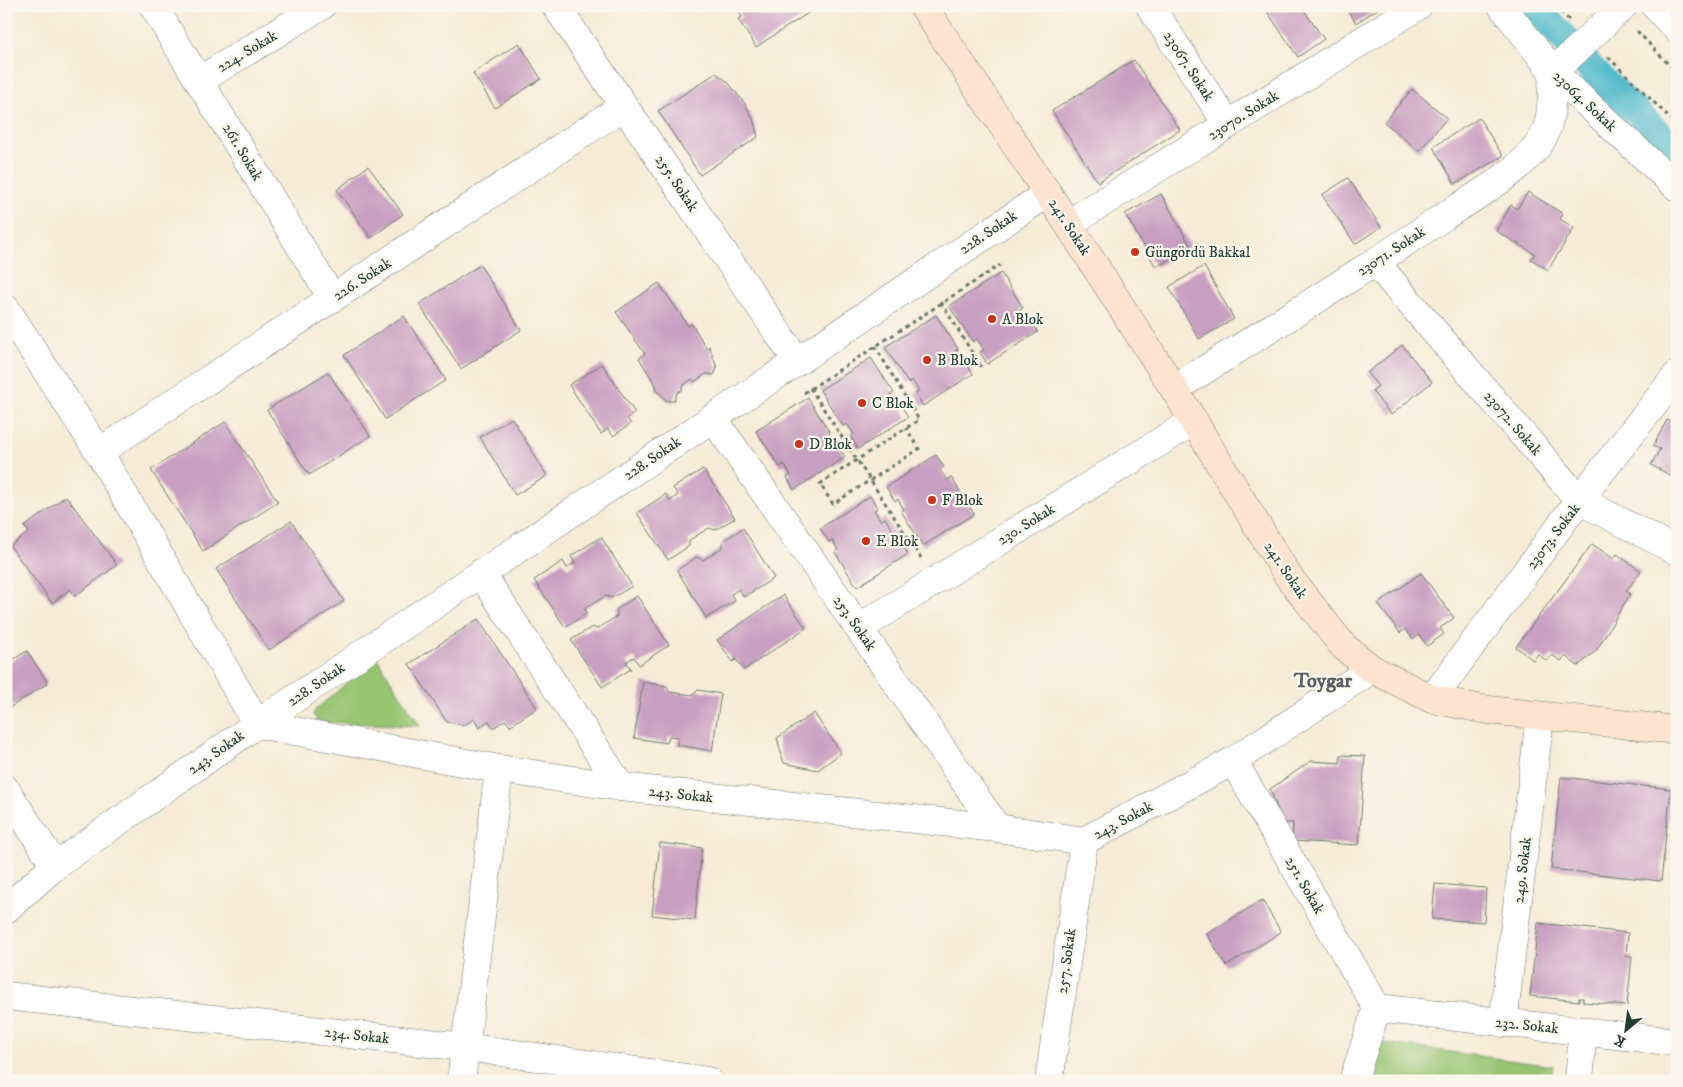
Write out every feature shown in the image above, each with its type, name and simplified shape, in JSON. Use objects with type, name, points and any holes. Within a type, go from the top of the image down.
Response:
[{"type":"main road","name":"241. Sokak","points":[[923,6],[1048,193],[1174,389],[1288,576],[1344,647],[1372,669],[1432,698],[1488,710],[1540,717],[1677,730]]},
{"type":"street","name":"261. Sokak","points":[[153,6],[332,298]]},
{"type":"street","name":"224. Sokak","points":[[200,80],[321,6]]},
{"type":"street","name":"255. Sokak","points":[[556,6],[797,361]]},
{"type":"street","name":"23067. Sokak","points":[[1150,6],[1228,125]]},
{"type":"street","name":"23070. Sokak","points":[[1068,224],[1418,6]]},
{"type":"street","name":"23064. Sokak","points":[[1502,6],[1557,68],[1677,187]]},
{"type":"street","points":[[1654,6],[1677,29]]},
{"type":"street","points":[[1557,68],[1620,9]]},
{"type":"street","name":"23071. Sokak","points":[[1174,389],[1374,262],[1515,168],[1536,148],[1545,134],[1550,121],[1557,68]]},
{"type":"street","name":"226. Sokak","points":[[99,452],[624,106]]},
{"type":"street","name":"228. Sokak","points":[[257,724],[1048,193]]},
{"type":"street","name":"23072. Sokak","points":[[1374,262],[1580,500],[1677,551]]},
{"type":"street","points":[[6,309],[99,452],[257,724]]},
{"type":"street","name":"23073. Sokak","points":[[1432,698],[1580,500],[1677,375]]},
{"type":"street","name":"253. Sokak","points":[[713,418],[997,828]]},
{"type":"street","name":"230. Sokak","points":[[859,628],[1194,421]]},
{"type":"street","points":[[481,573],[620,787]]},
{"type":"street","name":"243. Sokak","points":[[6,909],[55,866],[257,724],[499,769],[620,787],[997,828],[1084,841],[1233,761],[1372,669]]},
{"type":"street","name":"249. Sokak","points":[[1503,1023],[1540,717]]},
{"type":"street","name":"251. Sokak","points":[[1233,761],[1378,1008]]},
{"type":"street","points":[[461,1081],[499,769]]},
{"type":"street","points":[[6,790],[55,866]]},
{"type":"street","name":"257. Sokak","points":[[1049,1081],[1084,841]]},
{"type":"street","name":"234. Sokak","points":[[6,996],[465,1047],[708,1081]]},
{"type":"street","points":[[1353,1081],[1378,1008]]},
{"type":"street","name":"232. Sokak","points":[[1378,1008],[1677,1042]]},
{"type":"street","points":[[1579,1081],[1584,1032]]},
{"type":"path","points":[[1556,6],[1677,125]]},
{"type":"path","points":[[1620,9],[1677,73]]},
{"type":"path","points":[[802,394],[1000,265]]},
{"type":"path","points":[[938,298],[981,367]]},
{"type":"path","points":[[875,346],[919,420],[906,428],[820,484],[833,504],[920,448],[906,428]]},
{"type":"path","points":[[811,389],[922,560]]},
{"type":"green space","points":[[377,658],[420,726],[322,722],[315,718],[313,714],[316,709]]},
{"type":"green space","points":[[1376,1042],[1553,1066],[1551,1081],[1371,1081]]},
{"type":"building","points":[[735,6],[819,6],[756,47],[738,19],[742,17]]},
{"type":"building","points":[[1301,6],[1324,39],[1298,57],[1264,7]]},
{"type":"building","points":[[1345,6],[1382,6],[1356,23]]},
{"type":"building","points":[[519,43],[541,79],[495,108],[473,73]]},
{"type":"building","points":[[1134,60],[1180,130],[1098,182],[1052,111]]},
{"type":"building","points":[[716,73],[728,82],[745,104],[753,119],[758,137],[700,175],[658,111]]},
{"type":"building","points":[[1412,89],[1447,118],[1419,151],[1384,122]]},
{"type":"building","points":[[1479,118],[1503,156],[1455,184],[1433,147]]},
{"type":"building","points":[[368,166],[403,214],[371,238],[337,190]]},
{"type":"building","points":[[1348,178],[1381,227],[1355,244],[1322,195]]},
{"type":"building","points":[[1528,192],[1563,214],[1560,219],[1574,228],[1548,270],[1531,259],[1535,254],[1496,231],[1511,205],[1517,209]]},
{"type":"building","points":[[1161,194],[1191,247],[1156,267],[1125,214]]},
{"type":"building","points":[[480,265],[521,330],[461,369],[419,304]]},
{"type":"building","points":[[1204,266],[1234,319],[1199,339],[1169,287]]},
{"type":"building","name":"A Blok","points":[[1001,273],[1023,308],[1020,310],[1026,320],[1029,318],[1038,332],[987,364],[980,352],[984,350],[977,339],[973,342],[949,306]]},
{"type":"building","points":[[659,283],[688,326],[692,324],[707,349],[709,346],[717,368],[714,375],[706,374],[694,382],[692,379],[681,387],[683,389],[677,393],[674,401],[667,401],[654,388],[657,387],[639,358],[645,354],[616,312]]},
{"type":"building","name":"B Blok","points":[[936,315],[958,349],[955,351],[961,361],[964,360],[973,374],[923,406],[915,394],[919,391],[912,380],[908,383],[885,347]]},
{"type":"building","points":[[404,316],[446,380],[385,419],[344,355]]},
{"type":"building","points":[[1402,345],[1432,382],[1391,415],[1372,391],[1378,386],[1367,373]]},
{"type":"building","name":"C Blok","points":[[871,358],[894,393],[890,395],[897,404],[900,403],[908,417],[858,449],[851,437],[854,434],[847,424],[843,426],[820,390]]},
{"type":"building","points":[[602,364],[635,413],[627,418],[631,424],[613,436],[608,429],[601,434],[569,385]]},
{"type":"building","points":[[328,372],[370,436],[309,475],[267,410]]},
{"type":"building","name":"D Blok","points":[[808,398],[830,433],[827,435],[833,445],[836,444],[845,457],[794,490],[787,477],[791,475],[784,464],[780,467],[756,431]]},
{"type":"building","points":[[512,418],[547,476],[515,495],[480,437]]},
{"type":"building","points":[[1667,420],[1677,425],[1677,479],[1651,465],[1660,449],[1653,446]]},
{"type":"building","points":[[225,422],[278,502],[203,551],[151,470]]},
{"type":"building","name":"F Blok","points":[[936,455],[944,467],[940,470],[947,480],[951,477],[974,514],[923,546],[901,511],[904,510],[898,499],[895,501],[886,487]]},
{"type":"building","points":[[703,469],[735,518],[715,530],[709,528],[689,540],[689,546],[668,560],[637,513],[666,494],[670,501],[678,495],[673,488]]},
{"type":"building","points":[[66,496],[117,565],[75,596],[70,589],[52,603],[10,546],[29,532],[24,527]]},
{"type":"building","name":"E Blok","points":[[870,496],[878,508],[874,510],[881,521],[885,518],[908,554],[857,587],[835,552],[838,550],[832,540],[829,542],[820,528]]},
{"type":"building","points":[[291,521],[344,601],[269,650],[216,569]]},
{"type":"building","points":[[743,528],[774,578],[744,597],[739,589],[731,594],[735,601],[706,618],[677,570],[697,557],[703,560],[723,547],[723,541]]},
{"type":"building","points":[[601,537],[632,586],[612,598],[606,596],[585,608],[586,614],[565,627],[534,580],[563,561],[567,568],[575,563],[571,556]]},
{"type":"building","points":[[1592,544],[1614,559],[1617,554],[1641,571],[1626,591],[1630,594],[1596,651],[1578,666],[1565,656],[1561,661],[1552,655],[1547,661],[1538,654],[1533,660],[1516,647]]},
{"type":"building","points":[[1421,573],[1454,618],[1440,628],[1444,634],[1427,646],[1419,635],[1413,639],[1405,629],[1400,633],[1378,604]]},
{"type":"building","points":[[783,595],[806,628],[744,670],[736,659],[733,662],[717,640]]},
{"type":"building","points":[[637,596],[669,645],[639,665],[634,657],[626,662],[631,669],[602,687],[571,640],[592,627],[597,629],[617,616],[617,609]]},
{"type":"building","points":[[478,619],[537,708],[510,726],[505,720],[493,728],[489,721],[479,728],[474,719],[464,725],[447,722],[409,664]]},
{"type":"building","points":[[27,651],[48,683],[6,710],[6,664]]},
{"type":"building","points":[[643,682],[667,686],[669,692],[693,695],[698,690],[721,694],[712,751],[677,745],[678,737],[669,736],[667,743],[634,738]]},
{"type":"building","points":[[814,713],[841,753],[818,770],[784,763],[777,738]]},
{"type":"building","points":[[1341,755],[1365,756],[1359,845],[1292,841],[1293,823],[1283,823],[1270,789],[1311,761],[1340,763]]},
{"type":"building","points":[[1561,777],[1671,789],[1661,881],[1551,869]]},
{"type":"building","points":[[660,843],[702,848],[695,920],[652,915]]},
{"type":"building","points":[[1435,884],[1486,888],[1484,922],[1432,919]]},
{"type":"building","points":[[1262,900],[1281,932],[1226,966],[1207,934]]},
{"type":"building","points":[[1538,923],[1628,933],[1626,956],[1632,956],[1627,1006],[1583,1002],[1583,998],[1579,998],[1579,1001],[1530,996]]},
{"type":"waterway","points":[[1535,6],[1594,72],[1677,152]]},
{"type":"place","name":"Güngördü Bakkal","points":[[1135,252]]},
{"type":"place","name":"A Blok","points":[[992,319]]},
{"type":"place","name":"B Blok","points":[[927,360]]},
{"type":"place","name":"C Blok","points":[[862,403]]},
{"type":"place","name":"D Blok","points":[[799,444]]},
{"type":"place","name":"F Blok","points":[[932,500]]},
{"type":"place","name":"E Blok","points":[[866,541]]},
{"type":"district","name":"Toygar","points":[[1323,680]]}]
